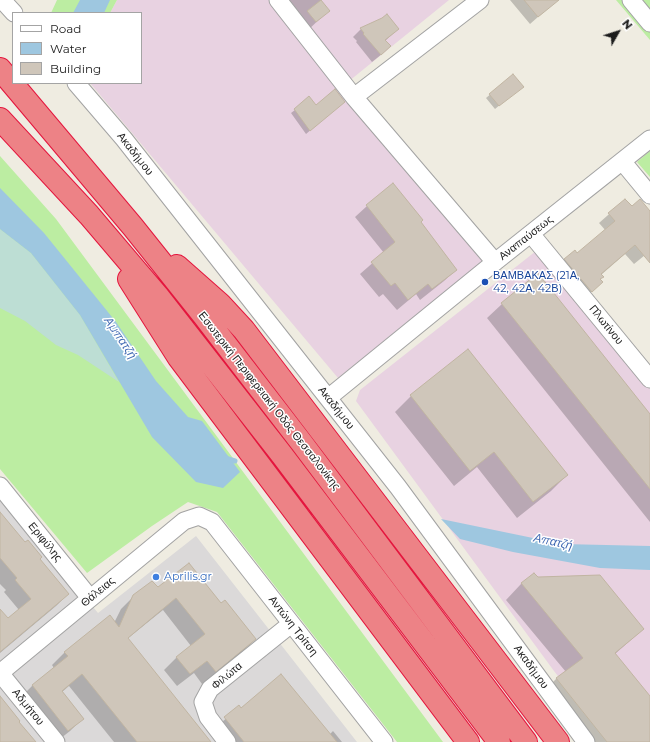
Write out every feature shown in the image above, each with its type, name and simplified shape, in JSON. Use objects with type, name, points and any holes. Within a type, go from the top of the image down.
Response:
[{"type":"highway","name":"Εσωτερική Περιφερειακή Οδός Θεσσαλονίκης","points":[[0,69],[12,83]]},
{"type":"highway","name":"Εσωτερική Περιφερειακή Οδός Θεσσαλονίκης","points":[[13,84],[133,227],[208,322],[301,442],[526,742]]},
{"type":"highway","name":"Εσωτερική Περιφερειακή Οδός Θεσσαλονίκης","points":[[0,119],[89,215],[157,295],[499,742]]},
{"type":"highway","points":[[89,215],[179,358],[468,742]]},
{"type":"highway","points":[[133,227],[220,304],[244,330],[558,742]]},
{"type":"street","points":[[2,0],[13,12]]},
{"type":"street","points":[[278,0],[354,97],[495,262]]},
{"type":"street","points":[[354,97],[480,0]]},
{"type":"street","points":[[631,0],[650,22]]},
{"type":"street","name":"Ακαδήμου","points":[[77,84],[124,139],[398,487],[586,742]]},
{"type":"street","name":"Αναπαύσεως","points":[[328,398],[495,262],[650,139]]},
{"type":"street","points":[[622,161],[650,195]]},
{"type":"street","name":"Πλωτίνου","points":[[531,234],[650,379]]},
{"type":"street","name":"Εριφύλης","points":[[0,486],[90,598]]},
{"type":"street","name":"Θάλειας","points":[[0,673],[184,521],[198,516]]},
{"type":"street","name":"Αντώνη Τρίτση","points":[[198,516],[212,522],[384,742]]},
{"type":"street","name":"Φιλώτα","points":[[227,742],[208,717],[203,702],[210,689],[291,624]]},
{"type":"street","name":"Αδμήτου","points":[[0,673],[56,742]]},
{"type":"shaded area","points":[[117,0],[449,0],[338,90],[484,260],[338,378],[91,84],[142,84],[142,12],[111,12]]},
{"type":"shaded area","points":[[0,229],[31,253],[80,315],[119,382],[78,355],[56,345],[25,321],[0,308]]},
{"type":"shaded area","points":[[536,251],[650,389],[650,742],[609,742],[554,671],[356,401],[360,390]]},
{"type":"shaded area","points":[[0,494],[98,613],[196,536],[357,742],[0,742]]},
{"type":"green space","points":[[57,0],[117,0],[111,12],[51,12]]},
{"type":"green space","points":[[616,0],[650,0],[650,40]]},
{"type":"green space","points":[[650,151],[650,177],[637,162]]},
{"type":"green space","points":[[0,156],[56,219],[443,742],[397,742],[217,512],[188,502],[87,573],[0,469]]},
{"type":"water","points":[[80,0],[110,0],[104,12],[74,12]]},
{"type":"water","points":[[0,188],[44,233],[116,322],[156,381],[188,417],[202,421],[240,472],[223,488],[196,482],[152,437],[80,315],[31,253],[0,229]]},
{"type":"water","points":[[441,519],[562,544],[650,546],[650,570],[600,568],[513,552],[460,539]]},
{"type":"building","points":[[321,0],[330,11],[316,22],[307,11]]},
{"type":"building","points":[[524,0],[559,0],[538,17]]},
{"type":"building","points":[[387,14],[399,29],[385,40],[391,46],[381,55],[363,34],[364,33],[360,28],[382,18]]},
{"type":"building","points":[[513,74],[524,87],[499,106],[489,94]]},
{"type":"building","points":[[335,89],[345,102],[310,131],[294,109],[309,96],[316,105]]},
{"type":"building","points":[[393,183],[423,220],[421,222],[457,270],[432,289],[428,284],[408,300],[395,283],[391,286],[371,262],[395,242],[366,205]]},
{"type":"building","points":[[625,199],[632,206],[640,199],[650,211],[650,263],[635,245],[601,274],[604,277],[600,279],[603,282],[592,292],[564,259],[575,250],[577,253],[615,221],[608,213]]},
{"type":"building","points":[[538,273],[650,414],[650,489],[501,303]]},
{"type":"building","points":[[468,349],[568,475],[533,502],[494,452],[470,471],[410,395]]},
{"type":"building","points":[[0,512],[25,542],[28,540],[42,557],[40,559],[69,594],[0,652],[0,609],[8,618],[31,599],[15,580],[17,578],[0,558]]},
{"type":"building","points":[[189,563],[221,603],[225,600],[256,639],[216,672],[207,661],[190,674],[176,657],[205,634],[176,598],[128,638],[211,742],[137,742],[82,674],[62,691],[84,719],[68,731],[32,685],[68,656],[64,652],[110,615],[119,627],[133,595],[152,581],[158,587]]},
{"type":"building","points":[[534,573],[538,577],[600,575],[644,629],[615,653],[650,696],[650,742],[607,742],[556,678],[583,658],[521,583]]},
{"type":"building","points":[[281,674],[337,742],[244,742],[224,717],[239,705],[241,708]]},
{"type":"building","points":[[0,696],[20,721],[19,722],[36,742],[0,742]]},
{"type":"waterway","name":"Αμπατζή","points":[[225,458],[235,461]]},
{"type":"place","name":"ΒΑΜΒΑΚΑΣ (21Α, 42, 42Α, 42Β)","points":[[485,282]]},
{"type":"place","name":"Aprilis.gr","points":[[156,577]]},
{"type":"water label","name":"Απατζή","points":[[553,542]]}]
